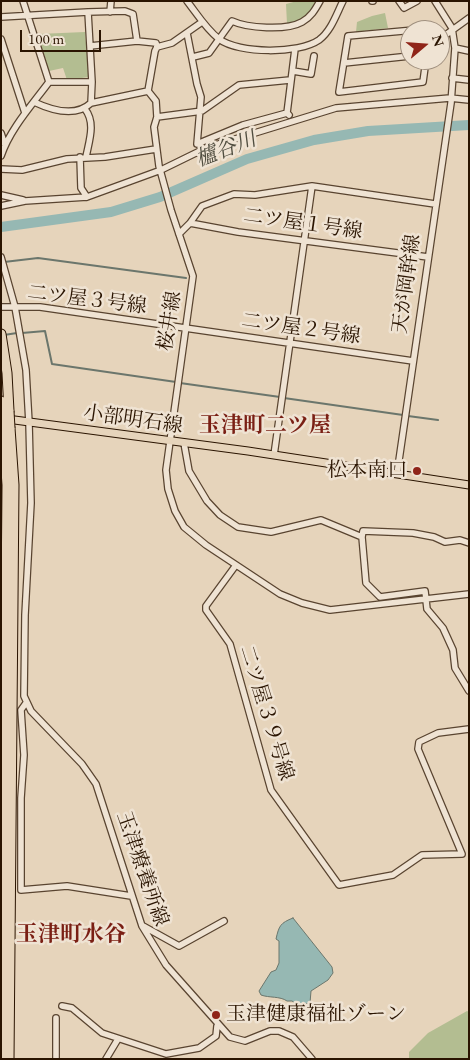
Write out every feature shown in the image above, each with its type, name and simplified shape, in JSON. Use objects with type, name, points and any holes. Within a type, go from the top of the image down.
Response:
[{"type":"highway","points":[[2,337],[7,485],[2,1059]]},
{"type":"highway","points":[[1,401],[6,411]]},
{"type":"highway","points":[[5,424],[14,485],[9,1059]]},
{"type":"main road","name":"小部明石線","points":[[5,424],[29,423],[169,440],[469,485]]},
{"type":"street","points":[[23,1],[49,82]]},
{"type":"street","points":[[110,12],[111,1]]},
{"type":"street","points":[[193,57],[209,53],[232,21],[250,27],[292,26],[301,23],[314,12],[320,1]]},
{"type":"street","points":[[191,3],[202,22],[219,39],[230,46],[240,48],[295,49],[308,45],[325,34],[343,1]]},
{"type":"street","points":[[399,1],[404,8],[417,1]]},
{"type":"street","points":[[435,1],[452,28],[469,18]]},
{"type":"street","points":[[1,17],[125,11],[133,14],[138,41]]},
{"type":"street","points":[[88,12],[92,82],[91,103]]},
{"type":"street","points":[[34,102],[54,111],[85,109],[91,103],[148,90],[155,51],[158,47],[172,43],[202,22]]},
{"type":"street","name":"天が岡幹線","points":[[397,474],[450,101],[455,48],[452,28]]},
{"type":"street","points":[[400,31],[348,36],[339,92],[423,82],[425,70]]},
{"type":"street","points":[[187,33],[197,84],[202,97],[197,144],[243,125],[287,113]]},
{"type":"street","points":[[1,38],[25,113]]},
{"type":"street","points":[[90,46],[138,41],[156,43],[158,47]]},
{"type":"street","points":[[455,48],[469,50]]},
{"type":"street","points":[[293,120],[287,113],[295,49]]},
{"type":"street","points":[[293,71],[311,74],[314,56]]},
{"type":"street","points":[[344,63],[400,57]]},
{"type":"street","points":[[452,78],[469,80]]},
{"type":"street","points":[[157,117],[202,111],[239,86],[290,80]]},
{"type":"street","points":[[49,82],[92,82]]},
{"type":"street","points":[[1,156],[5,145],[25,113],[49,82]]},
{"type":"street","name":"桜井線","points":[[148,90],[156,101],[157,117],[154,127],[156,149],[171,209],[193,276],[184,329],[166,470],[168,489],[175,511],[184,526],[206,545],[280,594],[330,610],[469,594]]},
{"type":"street","points":[[1,206],[25,201],[87,197],[162,172],[206,148],[336,108],[469,100]]},
{"type":"street","points":[[85,109],[89,114],[91,130],[83,157],[81,188],[87,197]]},
{"type":"street","points":[[1,133],[5,145]]},
{"type":"street","points":[[1,169],[22,170],[83,157],[105,157],[156,149]]},
{"type":"street","points":[[274,455],[312,186]]},
{"type":"street","points":[[179,234],[190,223],[202,206],[234,194],[254,195],[312,186],[435,204]]},
{"type":"street","points":[[1,195],[25,201]]},
{"type":"street","name":"二ツ屋１号線","points":[[190,223],[305,241],[428,257]]},
{"type":"street","points":[[1,257],[15,307],[26,370],[29,423],[31,503],[24,661],[26,703],[21,710],[24,755],[21,798],[21,890],[67,886],[131,896]]},
{"type":"street","name":"二ツ屋３号線","points":[[1,307],[40,307],[184,329]]},
{"type":"street","name":"二ツ屋２号線","points":[[184,329],[413,361]]},
{"type":"street","points":[[184,443],[189,471],[207,501],[220,515],[238,527],[271,532],[321,520],[362,537]]},
{"type":"street","points":[[469,544],[460,540],[445,542],[434,537],[413,533],[363,531],[362,537],[364,576],[372,590],[380,597],[425,591],[427,609],[443,628],[453,650],[455,668],[469,691]]},
{"type":"street","name":"二ツ屋３９号線","points":[[236,565],[206,606],[206,610],[230,644],[271,790],[339,885],[393,875],[422,855],[462,854],[418,749],[419,742],[427,736],[469,730]]},
{"type":"street","name":"玉津療養所線","points":[[26,703],[31,711],[82,764],[96,784],[142,926],[166,964],[218,1026],[230,1037],[245,1041],[270,1031],[287,1034],[293,1037],[312,1059]]},
{"type":"street","points":[[142,926],[179,946],[224,921]]},
{"type":"street","points":[[62,1006],[72,1008],[102,1033],[166,1054],[199,1048],[216,1036],[218,1026]]},
{"type":"street","points":[[56,1018],[56,1059]]},
{"type":"street","points":[[106,1059],[118,1039]]},
{"type":"green space","points":[[297,1],[318,1],[305,17],[287,24],[286,4]]},
{"type":"green space","points":[[385,13],[388,28],[356,32],[357,22]]},
{"type":"green space","points":[[85,32],[89,77],[67,80],[63,68],[49,71],[38,34]]},
{"type":"green space","points":[[467,1011],[469,1012],[469,1059],[409,1059],[409,1052],[428,1033]]},
{"type":"water","points":[[293,918],[332,967],[333,973],[328,980],[311,991],[310,1003],[298,1005],[281,998],[261,995],[259,991],[271,972],[276,970],[279,963],[279,941],[276,939],[279,928],[283,923]]},
{"type":"waterway","name":"櫨谷川","points":[[1,227],[111,212],[160,197],[247,159],[314,140],[368,131],[469,125]]},
{"type":"waterway","points":[[4,262],[38,258],[186,278]]},
{"type":"waterway","points":[[22,333],[45,331],[52,364],[176,382]]},
{"type":"waterway","points":[[4,335],[17,333]]},
{"type":"waterway","points":[[180,383],[280,397]]},
{"type":"waterway","points":[[284,398],[403,415]]},
{"type":"waterway","points":[[408,416],[438,420]]},
{"type":"place","name":"松本南口","points":[[417,471]]},
{"type":"place","name":"玉津健康福祉ゾーン","points":[[216,1015]]},
{"type":"district","name":"玉津町二ツ屋","points":[[265,426]]},
{"type":"district","name":"玉津町水谷","points":[[71,935]]}]
